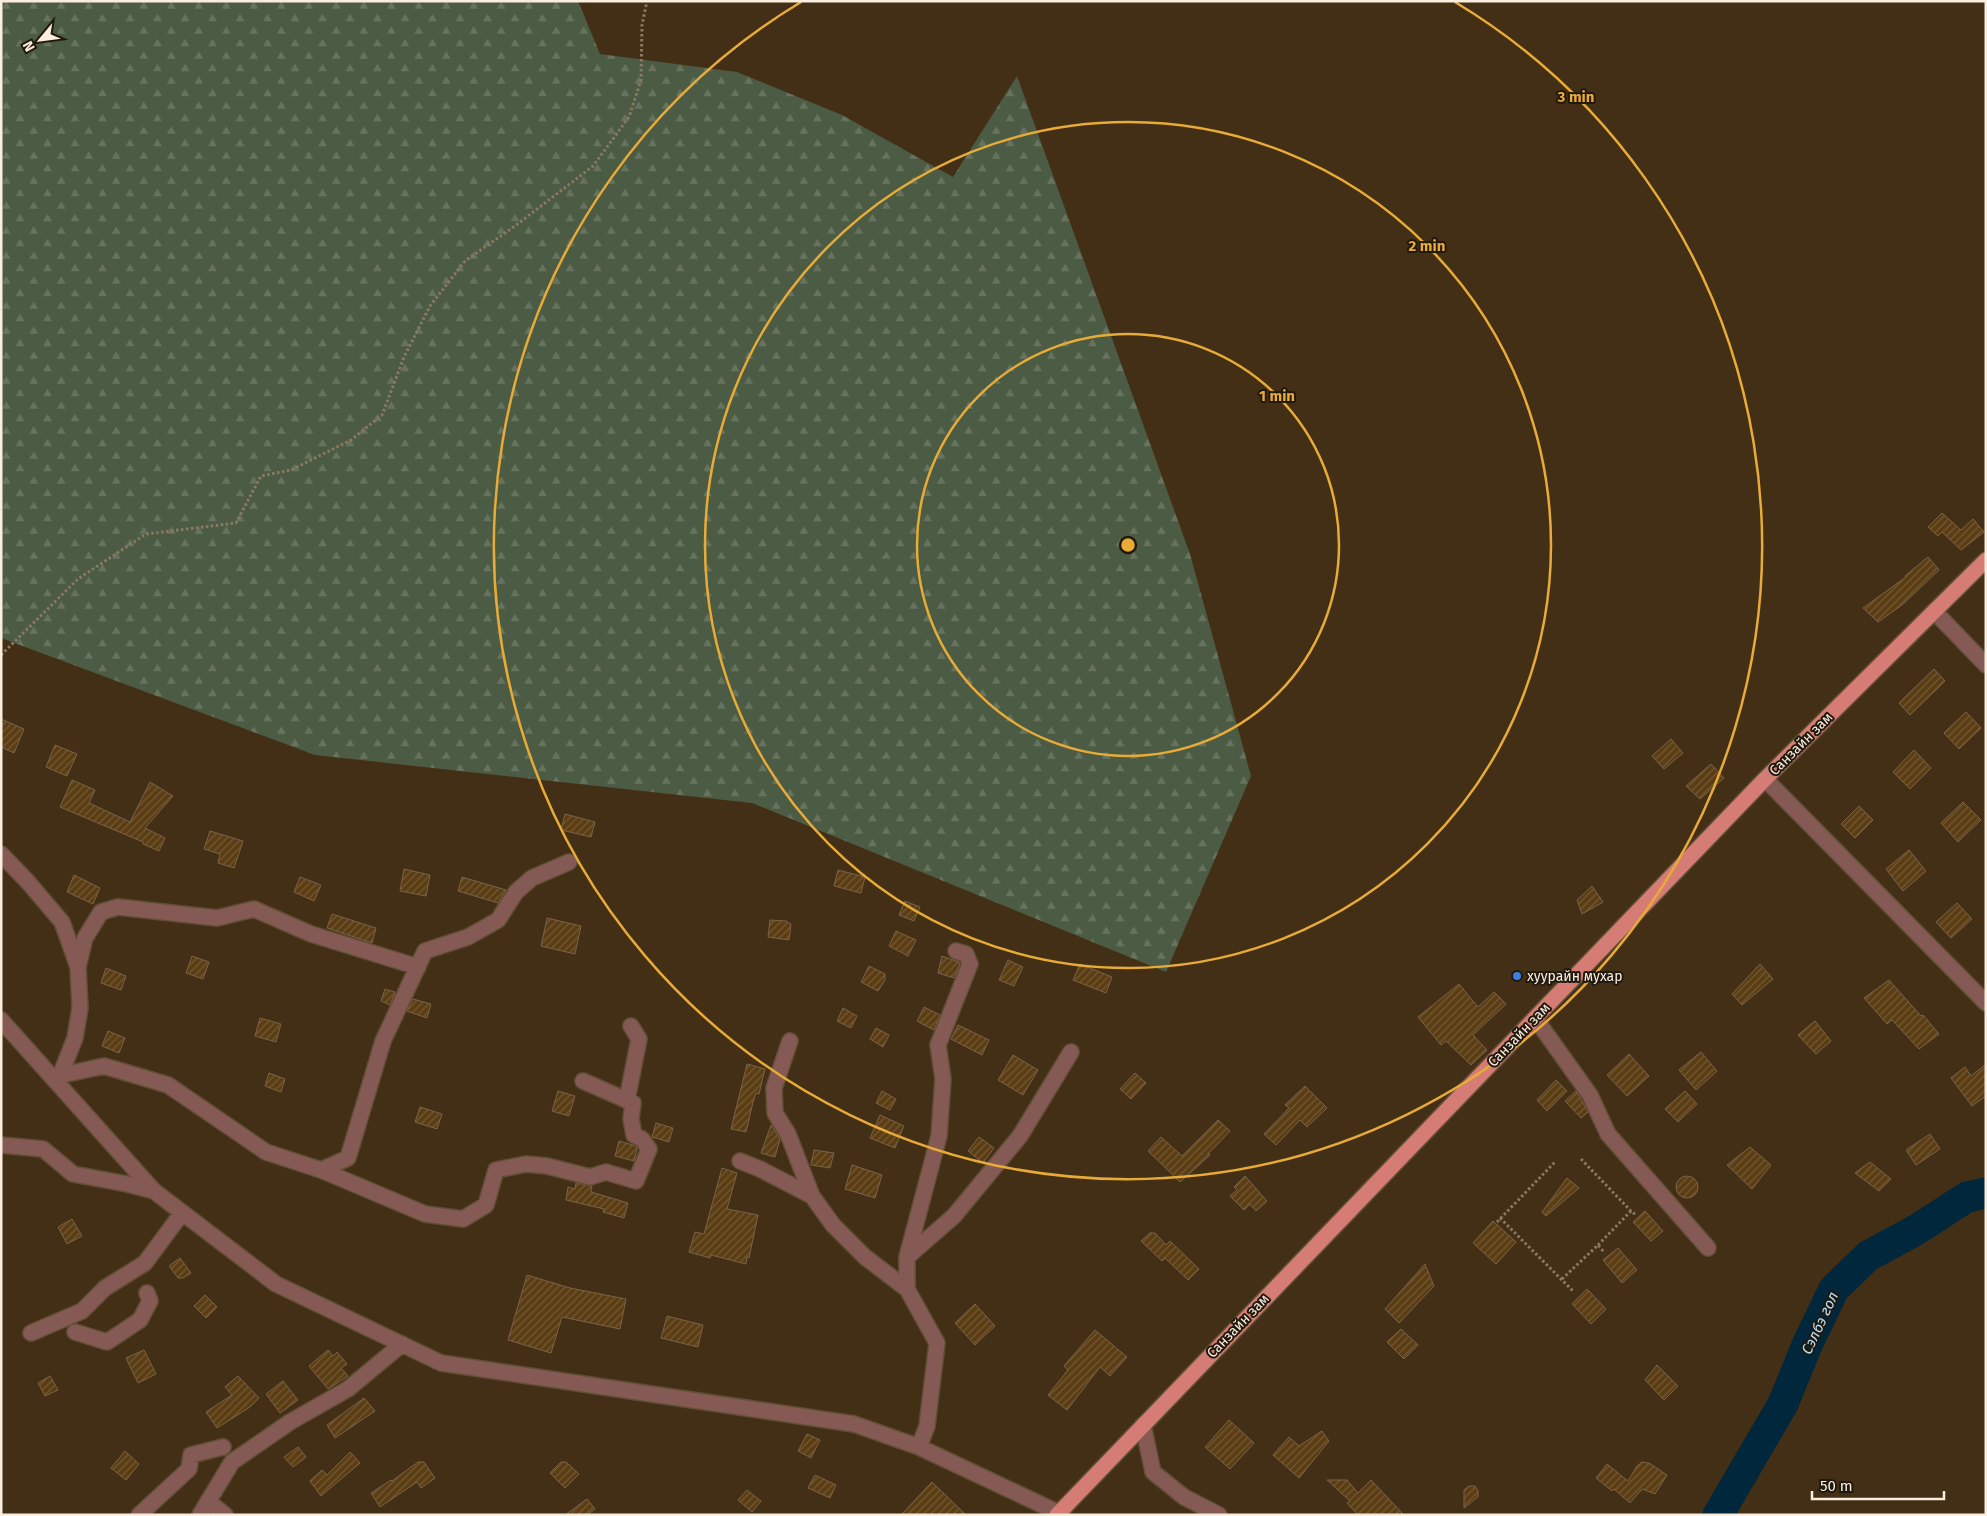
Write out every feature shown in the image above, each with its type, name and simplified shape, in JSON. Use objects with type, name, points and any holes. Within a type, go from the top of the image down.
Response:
[{"type":"main road","name":"Санзайн зам","points":[[1058,1514],[1766,778],[1986,560]]},
{"type":"street","points":[[1934,611],[1986,665]]},
{"type":"street","points":[[1766,778],[1986,1003]]},
{"type":"street","points":[[1,854],[62,922],[78,967],[80,1008],[75,1038],[56,1077]]},
{"type":"street","points":[[321,1170],[348,1158],[383,1041],[425,951],[468,937],[498,920],[516,892],[532,878],[569,862]]},
{"type":"street","points":[[78,967],[86,938],[101,912],[118,906],[217,918],[254,909],[310,934],[418,967]]},
{"type":"street","points":[[907,1289],[907,1257],[939,1136],[943,1079],[938,1045],[970,964],[966,954],[956,951]]},
{"type":"street","points":[[1535,1018],[1590,1095],[1608,1134],[1708,1248]]},
{"type":"street","points":[[1,1020],[56,1077],[154,1191],[182,1213],[276,1284],[441,1363],[854,1424],[920,1447],[1058,1514]]},
{"type":"street","points":[[627,1100],[639,1039],[631,1026]]},
{"type":"street","points":[[790,1041],[774,1088],[775,1113],[788,1134],[812,1196],[833,1225],[865,1257],[907,1289],[937,1343],[927,1426],[920,1447]]},
{"type":"street","points":[[907,1257],[954,1216],[1020,1136],[1071,1052]]},
{"type":"street","points":[[56,1077],[104,1066],[168,1085],[266,1152],[321,1170],[425,1214],[463,1219],[486,1205],[496,1170],[526,1164],[547,1166],[590,1177],[606,1172],[636,1181],[649,1148],[642,1139],[634,1135],[630,1119],[633,1103],[583,1081]]},
{"type":"street","points":[[1,1145],[43,1149],[73,1174],[103,1178],[154,1191]]},
{"type":"street","points":[[740,1161],[760,1169],[812,1196]]},
{"type":"street","points":[[31,1332],[82,1311],[105,1288],[145,1262],[182,1213]]},
{"type":"street","points":[[75,1332],[107,1342],[140,1320],[150,1301],[147,1293]]},
{"type":"street","points":[[200,1515],[232,1462],[290,1422],[348,1389],[402,1344]]},
{"type":"street","points":[[1143,1425],[1153,1472],[1184,1497],[1219,1515]]},
{"type":"street","points":[[129,1515],[134,1511],[138,1515],[189,1469],[191,1455],[223,1447]]},
{"type":"street","points":[[208,1501],[225,1515]]},
{"type":"path","points":[[1,655],[78,579],[146,534],[236,523],[261,476],[291,470],[351,440],[382,415],[404,357],[430,306],[465,261],[515,226],[593,166],[629,118],[641,80],[642,25],[647,1]]},
{"type":"path","points":[[1581,1159],[1636,1215]]},
{"type":"path","points":[[1497,1222],[1554,1162]]},
{"type":"path","points":[[1562,1279],[1631,1211]]},
{"type":"path","points":[[1500,1218],[1574,1292]]},
{"type":"path","points":[[1598,1245],[1604,1252]]},
{"type":"green space","points":[[1,1],[578,1],[600,54],[737,72],[842,115],[953,177],[1017,76],[1190,554],[1251,776],[1166,972],[752,803],[315,755],[1,638]]},
{"type":"building","points":[[1942,513],[1961,530],[1973,519],[1984,532],[1961,550],[1942,532],[1938,536],[1928,527]]},
{"type":"building","points":[[1928,557],[1939,570],[1902,605],[1878,622],[1863,608],[1906,577]]},
{"type":"building","points":[[1934,669],[1945,681],[1910,715],[1899,703]]},
{"type":"building","points":[[1966,712],[1981,728],[1959,749],[1944,733]]},
{"type":"building","points":[[1,719],[24,729],[14,753],[1,747]]},
{"type":"building","points":[[1671,739],[1683,753],[1664,769],[1652,756]]},
{"type":"building","points":[[55,745],[77,754],[67,776],[46,767]]},
{"type":"building","points":[[1914,750],[1931,768],[1910,789],[1893,772]]},
{"type":"building","points":[[1711,764],[1724,778],[1700,799],[1686,786]]},
{"type":"building","points":[[72,780],[95,790],[89,803],[130,822],[150,782],[173,796],[145,828],[165,838],[159,851],[143,844],[143,842],[60,807]]},
{"type":"building","points":[[1963,802],[1981,820],[1958,842],[1941,823]]},
{"type":"building","points":[[1859,806],[1873,820],[1855,838],[1841,824]]},
{"type":"building","points":[[565,814],[595,822],[591,837],[561,830]]},
{"type":"building","points":[[210,831],[243,841],[234,868],[218,863],[220,854],[204,849]]},
{"type":"building","points":[[1909,850],[1926,871],[1903,891],[1886,869]]},
{"type":"building","points":[[404,869],[430,875],[426,896],[400,891]]},
{"type":"building","points":[[838,870],[865,877],[861,893],[834,886]]},
{"type":"building","points":[[74,875],[100,888],[93,904],[67,892]]},
{"type":"building","points":[[300,877],[321,885],[314,901],[294,892]]},
{"type":"building","points":[[462,877],[506,890],[498,903],[458,891]]},
{"type":"building","points":[[1592,886],[1603,902],[1582,914],[1577,900]]},
{"type":"building","points":[[905,901],[920,907],[914,921],[899,915]]},
{"type":"building","points":[[1957,903],[1972,919],[1951,938],[1936,922]]},
{"type":"building","points":[[332,914],[376,928],[372,943],[327,928]]},
{"type":"building","points":[[547,918],[581,926],[575,954],[541,946]]},
{"type":"building","points":[[770,920],[786,921],[791,924],[789,940],[768,937]]},
{"type":"building","points":[[896,931],[916,940],[908,956],[889,946]]},
{"type":"building","points":[[192,956],[209,962],[203,979],[186,973]]},
{"type":"building","points":[[942,956],[959,962],[960,964],[954,978],[938,973]]},
{"type":"building","points":[[1008,960],[1023,967],[1014,986],[999,980]]},
{"type":"building","points":[[1080,964],[1112,977],[1106,993],[1073,980]]},
{"type":"building","points":[[1760,964],[1773,979],[1742,1005],[1732,994]]},
{"type":"building","points":[[869,966],[885,974],[885,980],[878,991],[861,982]]},
{"type":"building","points":[[106,968],[126,976],[121,990],[101,983]]},
{"type":"building","points":[[1889,980],[1939,1034],[1919,1049],[1892,1020],[1887,1024],[1864,998]]},
{"type":"building","points":[[1459,984],[1478,1007],[1494,992],[1506,1004],[1473,1035],[1487,1050],[1471,1065],[1446,1041],[1441,1045],[1418,1017]]},
{"type":"building","points":[[385,989],[395,992],[390,1005],[381,1001]]},
{"type":"building","points":[[413,999],[431,1004],[427,1018],[407,1011]]},
{"type":"building","points":[[924,1007],[940,1015],[934,1030],[917,1021]]},
{"type":"building","points":[[843,1008],[857,1016],[851,1028],[837,1021]]},
{"type":"building","points":[[260,1018],[281,1024],[276,1042],[255,1036]]},
{"type":"building","points":[[1815,1021],[1831,1041],[1816,1054],[1798,1035]]},
{"type":"building","points":[[958,1025],[989,1040],[982,1055],[951,1039]]},
{"type":"building","points":[[876,1028],[889,1035],[883,1047],[870,1039]]},
{"type":"building","points":[[108,1031],[125,1038],[119,1053],[102,1046]]},
{"type":"building","points":[[1701,1052],[1717,1071],[1696,1090],[1679,1070]]},
{"type":"building","points":[[1629,1054],[1649,1076],[1627,1096],[1607,1075]]},
{"type":"building","points":[[1013,1055],[1038,1070],[1023,1095],[998,1080]]},
{"type":"building","points":[[747,1064],[765,1069],[759,1094],[756,1093],[753,1102],[746,1132],[731,1129]]},
{"type":"building","points":[[1986,1064],[1986,1096],[1972,1106],[1951,1078],[1965,1067],[1971,1076]]},
{"type":"building","points":[[269,1073],[285,1079],[281,1092],[265,1086]]},
{"type":"building","points":[[1135,1073],[1146,1083],[1131,1099],[1120,1089]]},
{"type":"building","points":[[1556,1080],[1567,1091],[1547,1111],[1537,1100]]},
{"type":"building","points":[[1305,1086],[1327,1108],[1307,1127],[1300,1120],[1276,1145],[1264,1134],[1289,1108],[1285,1105]]},
{"type":"building","points":[[558,1091],[575,1096],[569,1116],[552,1111]]},
{"type":"building","points":[[882,1091],[896,1099],[890,1110],[876,1103]]},
{"type":"building","points":[[1576,1091],[1588,1112],[1581,1118],[1565,1101]]},
{"type":"building","points":[[1685,1091],[1697,1104],[1678,1122],[1665,1109]]},
{"type":"building","points":[[420,1107],[442,1114],[437,1129],[415,1122]]},
{"type":"building","points":[[880,1115],[904,1126],[895,1148],[870,1138]]},
{"type":"building","points":[[1218,1120],[1230,1131],[1208,1154],[1210,1155],[1180,1182],[1148,1151],[1161,1137],[1182,1156]]},
{"type":"building","points":[[656,1123],[673,1128],[669,1142],[652,1137]]},
{"type":"building","points":[[771,1125],[780,1139],[775,1157],[761,1153]]},
{"type":"building","points":[[1930,1134],[1940,1149],[1916,1165],[1906,1150]]},
{"type":"building","points":[[979,1137],[994,1148],[983,1163],[968,1151]]},
{"type":"building","points":[[619,1141],[636,1146],[634,1161],[615,1156]]},
{"type":"building","points":[[1750,1147],[1771,1165],[1752,1189],[1727,1165]]},
{"type":"building","points":[[814,1150],[834,1153],[830,1168],[811,1165]]},
{"type":"building","points":[[1870,1162],[1891,1179],[1879,1191],[1855,1173]]},
{"type":"building","points":[[852,1165],[882,1175],[875,1198],[845,1189]]},
{"type":"building","points":[[722,1168],[737,1173],[727,1209],[758,1215],[746,1264],[711,1255],[710,1258],[689,1252],[695,1232],[704,1234]]},
{"type":"building","points":[[1245,1176],[1267,1201],[1256,1211],[1250,1204],[1244,1210],[1230,1196],[1237,1190],[1234,1187]]},
{"type":"building","points":[[1687,1176],[1695,1179],[1698,1187],[1695,1195],[1687,1198],[1679,1195],[1676,1187],[1679,1179]]},
{"type":"building","points":[[1567,1178],[1579,1188],[1546,1216],[1542,1212]]},
{"type":"building","points":[[576,1183],[592,1186],[591,1192],[628,1203],[624,1218],[603,1212],[604,1209],[566,1200],[568,1187],[575,1189]]},
{"type":"building","points":[[1645,1211],[1663,1231],[1651,1241],[1633,1222]]},
{"type":"building","points":[[72,1219],[82,1236],[67,1244],[58,1227]]},
{"type":"building","points":[[1493,1221],[1516,1242],[1496,1264],[1473,1243]]},
{"type":"building","points":[[1150,1233],[1155,1233],[1166,1245],[1170,1241],[1199,1269],[1188,1280],[1165,1258],[1162,1261],[1141,1241]]},
{"type":"building","points":[[1618,1248],[1637,1270],[1622,1283],[1603,1260]]},
{"type":"building","points":[[180,1258],[191,1273],[183,1278],[178,1278],[169,1266]]},
{"type":"building","points":[[1425,1264],[1434,1286],[1399,1323],[1385,1309]]},
{"type":"building","points":[[527,1275],[570,1288],[626,1299],[620,1329],[562,1317],[551,1353],[508,1340]]},
{"type":"building","points":[[1587,1289],[1606,1309],[1591,1324],[1572,1304]]},
{"type":"building","points":[[205,1295],[217,1307],[206,1318],[194,1306]]},
{"type":"building","points":[[975,1304],[995,1326],[975,1345],[955,1323]]},
{"type":"building","points":[[667,1316],[703,1325],[698,1347],[661,1338]]},
{"type":"building","points":[[1401,1329],[1418,1345],[1404,1359],[1387,1342]]},
{"type":"building","points":[[1095,1330],[1127,1357],[1110,1376],[1100,1367],[1067,1410],[1048,1395],[1068,1370],[1064,1366]]},
{"type":"building","points":[[144,1350],[156,1374],[138,1383],[126,1358]]},
{"type":"building","points":[[328,1350],[333,1356],[337,1352],[347,1364],[341,1368],[348,1376],[328,1389],[309,1366]]},
{"type":"building","points":[[1657,1365],[1678,1386],[1664,1400],[1645,1380]]},
{"type":"building","points":[[50,1376],[58,1390],[45,1396],[38,1383]]},
{"type":"building","points":[[238,1376],[259,1398],[250,1407],[217,1428],[206,1412],[232,1395],[225,1387]]},
{"type":"building","points":[[283,1381],[298,1400],[280,1413],[266,1394]]},
{"type":"building","points":[[364,1398],[375,1411],[335,1438],[327,1425]]},
{"type":"building","points":[[1229,1420],[1254,1443],[1230,1469],[1205,1447]]},
{"type":"building","points":[[1322,1431],[1329,1441],[1299,1478],[1273,1455],[1289,1437],[1299,1446]]},
{"type":"building","points":[[807,1434],[820,1440],[811,1458],[798,1451]]},
{"type":"building","points":[[298,1447],[306,1457],[293,1467],[284,1457]]},
{"type":"building","points":[[125,1451],[139,1464],[126,1480],[111,1468]]},
{"type":"building","points":[[350,1452],[360,1463],[321,1496],[310,1481],[322,1470],[327,1475]]},
{"type":"building","points":[[418,1462],[424,1462],[435,1478],[421,1488],[417,1482],[380,1507],[371,1493],[392,1481]]},
{"type":"building","points":[[561,1462],[566,1462],[579,1474],[565,1488],[550,1473]]},
{"type":"building","points":[[1642,1462],[1649,1463],[1667,1475],[1655,1494],[1642,1489],[1630,1503],[1614,1489],[1612,1491],[1596,1478],[1607,1464],[1628,1481],[1637,1466]]},
{"type":"building","points":[[815,1475],[836,1485],[830,1498],[808,1488]]},
{"type":"building","points":[[1327,1480],[1347,1480],[1358,1493],[1371,1480],[1404,1515],[1358,1515],[1347,1503],[1350,1501]]},
{"type":"building","points":[[932,1482],[966,1515],[901,1515]]},
{"type":"building","points":[[1469,1486],[1475,1486],[1478,1491],[1478,1497],[1464,1508],[1464,1490]]},
{"type":"building","points":[[747,1490],[761,1501],[752,1512],[738,1500]]},
{"type":"building","points":[[587,1499],[595,1509],[587,1515],[565,1515]]},
{"type":"waterway","name":"Сэлбэ гол","points":[[1718,1515],[1783,1404],[1807,1345],[1834,1289],[1868,1256],[1916,1230],[1967,1197],[1986,1193]]},
{"type":"place","name":"хуурайн мухар","points":[[1517,976]]}]
